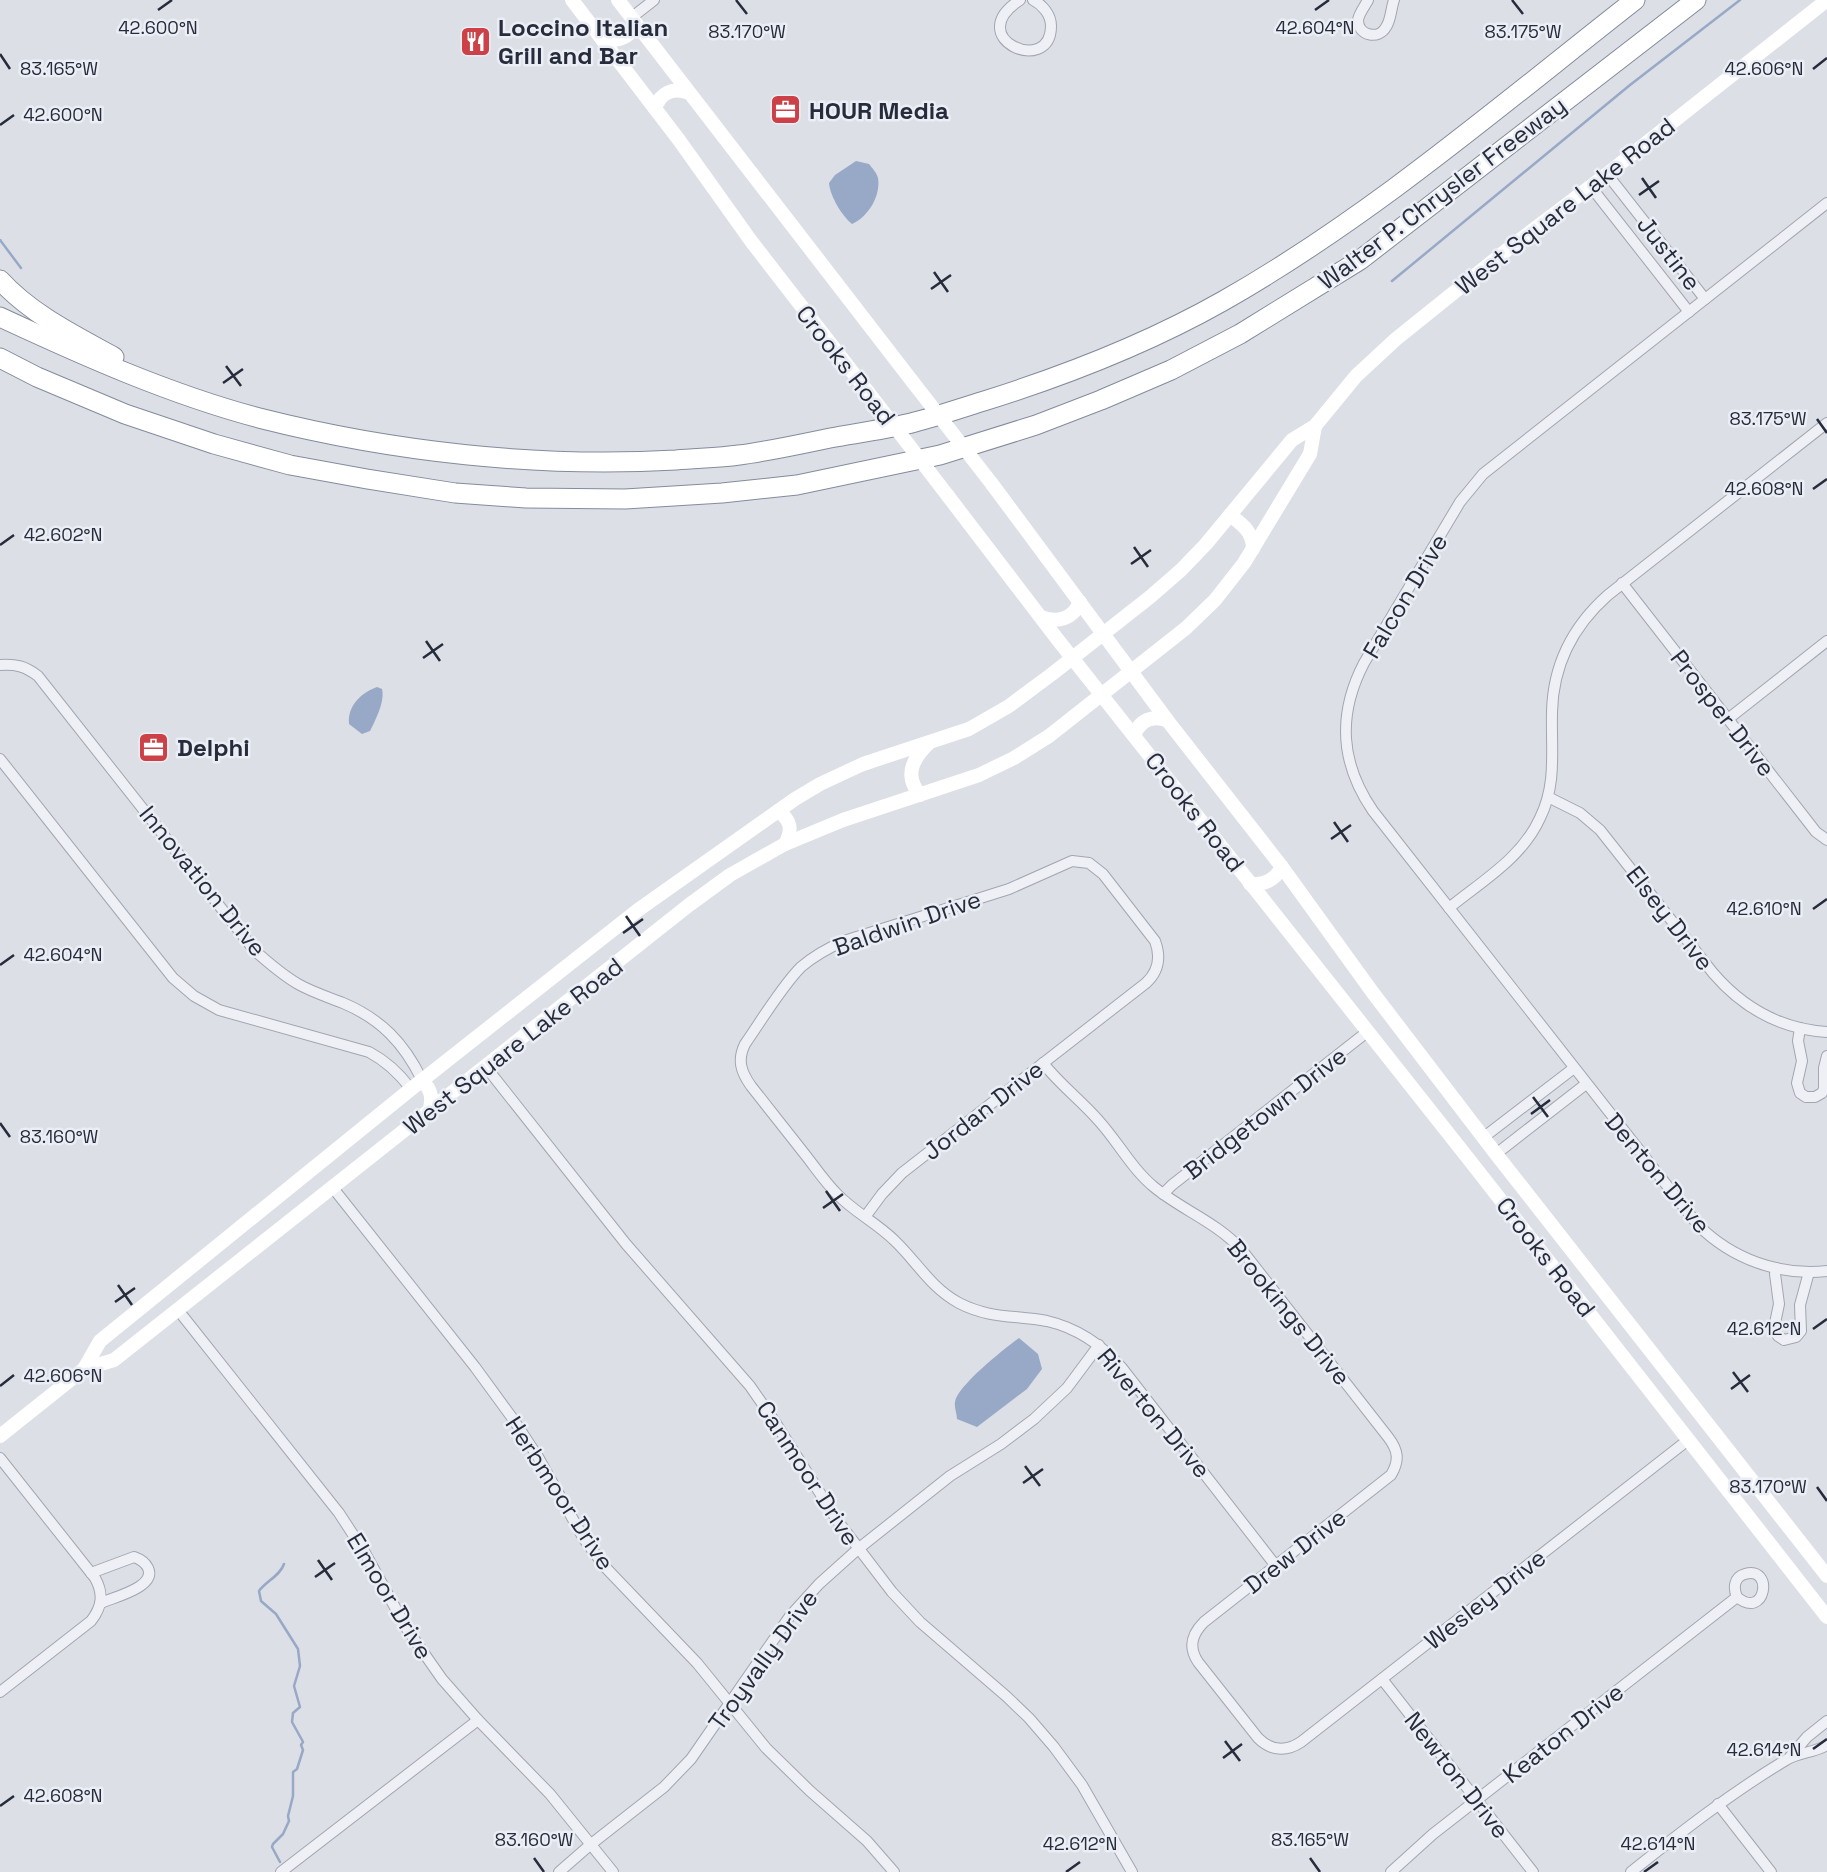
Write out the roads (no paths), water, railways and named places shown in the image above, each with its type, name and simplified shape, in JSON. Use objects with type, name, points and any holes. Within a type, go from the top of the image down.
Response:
[{"type":"highway","name":"Walter P. Chrysler Freeway","points":[[0,317],[88,358],[173,391],[256,417],[308,429],[432,450],[521,459],[626,463],[736,456],[914,422],[1049,381],[1115,355],[1221,303],[1357,216],[1475,127],[1635,0]]},
{"type":"highway","name":"Walter P. Chrysler Freeway","points":[[0,358],[37,377],[125,414],[214,444],[290,465],[367,480],[455,493],[526,498],[625,499],[797,485],[940,454],[1036,425],[1171,370],[1240,334],[1360,260],[1696,0]]},
{"type":"highway","points":[[0,280],[52,322],[173,391]]},
{"type":"main road","name":"Crooks Road","points":[[572,0],[655,108],[751,241],[1072,658],[1827,1617]]},
{"type":"main road","name":"Crooks Road","points":[[618,0],[992,484],[1496,1154],[1827,1576]]},
{"type":"main road","name":"West Square Lake Road","points":[[0,1436],[84,1369],[100,1341],[417,1084],[638,910],[807,792],[849,770],[969,729],[997,714],[1150,597],[1181,570],[1292,440],[1315,426],[1350,382],[1388,346],[1827,0]]},
{"type":"main road","points":[[601,39],[623,38],[633,30],[634,21]]},
{"type":"main road","points":[[655,108],[660,98],[670,91],[682,90],[689,93]]},
{"type":"main road","name":"West Square Lake Road","points":[[84,1369],[114,1360],[717,884],[752,861],[844,820],[966,780],[1014,758],[1049,736],[1200,615],[1231,580],[1253,549],[1310,454],[1315,426]]},
{"type":"main road","points":[[1230,515],[1249,532],[1253,549]]},
{"type":"main road","points":[[1041,617],[1049,620],[1062,619],[1074,613],[1080,602]]},
{"type":"main road","points":[[1134,735],[1145,720],[1158,717],[1167,720]]},
{"type":"main road","points":[[920,795],[912,785],[910,773],[919,754],[930,743]]},
{"type":"main road","points":[[778,811],[786,818],[790,828],[785,844]]},
{"type":"main road","points":[[1251,884],[1268,882],[1275,878],[1282,867]]},
{"type":"main road","points":[[584,952],[583,967],[589,976],[597,980]]},
{"type":"main road","points":[[1366,1030],[1376,1017],[1381,1015],[1392,1018]]},
{"type":"main road","points":[[417,1084],[429,1088],[432,1098],[429,1112]]},
{"type":"main road","points":[[1471,1162],[1486,1161],[1496,1154]]},
{"type":"main road","points":[[133,1315],[130,1321],[131,1330],[141,1339]]},
{"type":"main road","points":[[1687,1438],[1690,1429],[1698,1425],[1711,1429]]},
{"type":"street","points":[[634,21],[654,0]]},
{"type":"street","points":[[1020,0],[1007,10],[1001,31],[1012,47],[1023,51],[1040,47],[1051,31],[1045,9],[1033,0]]},
{"type":"street","points":[[1368,0],[1358,21],[1362,30],[1370,35],[1380,34],[1387,27],[1394,0]]},
{"type":"street","name":"Justine","points":[[1607,174],[1705,299]]},
{"type":"street","name":"Justine","points":[[1591,187],[1689,312]]},
{"type":"street","name":"Falcon Drive","points":[[1586,1084],[1373,811],[1355,779],[1347,750],[1345,736],[1348,704],[1364,663],[1460,502],[1483,474],[1827,203]]},
{"type":"street","points":[[1449,908],[1507,862],[1523,846],[1541,818],[1553,769],[1553,699],[1558,670],[1568,644],[1581,622],[1622,583],[1827,423]]},
{"type":"street","name":"Prosper Drive","points":[[1622,583],[1816,832],[1827,840]]},
{"type":"street","points":[[1728,719],[1827,641]]},
{"type":"street","name":"Innovation Drive","points":[[0,665],[20,665],[38,676],[256,951],[281,974],[297,984],[374,1019],[413,1061],[417,1084]]},
{"type":"street","points":[[0,759],[173,978],[194,996],[219,1010],[369,1052],[417,1084]]},
{"type":"street","name":"Elsey Drive","points":[[1548,797],[1580,813],[1600,830],[1731,993],[1770,1019],[1800,1028],[1827,1032]]},
{"type":"street","name":"Baldwin Drive","points":[[865,1217],[829,1185],[746,1079],[740,1061],[745,1044],[790,980],[803,966],[827,949],[1009,889],[1066,863],[1083,861]]},
{"type":"street","name":"Jordan Drive","points":[[865,1217],[902,1173],[1153,975],[1158,965],[1158,950],[1152,936],[1099,869],[1083,861]]},
{"type":"street","points":[[1800,1028],[1798,1041],[1802,1061],[1797,1083],[1800,1093],[1806,1097],[1815,1097],[1822,1093],[1827,1056]]},
{"type":"street","name":"Bridgetown Drive","points":[[1163,1194],[1366,1030]]},
{"type":"street","name":"Brookings Drive","points":[[1043,1063],[1058,1082],[1102,1124],[1143,1177],[1163,1194],[1215,1225],[1241,1249],[1393,1444],[1397,1461]]},
{"type":"street","name":"Canmoor Drive","points":[[486,1067],[626,1244],[750,1386],[825,1502],[892,1592],[920,1622],[1029,1718],[1054,1747],[1082,1785],[1132,1872]]},
{"type":"street","points":[[1484,1138],[1574,1068]]},
{"type":"street","points":[[1496,1154],[1586,1084]]},
{"type":"street","name":"Denton Drive","points":[[1586,1084],[1704,1231],[1736,1254],[1759,1264],[1809,1272],[1827,1271]]},
{"type":"street","name":"Herbmoor Drive","points":[[333,1188],[513,1419],[538,1457],[577,1527],[616,1581],[697,1663],[774,1756],[867,1841],[894,1872]]},
{"type":"street","name":"Riverton Drive","points":[[865,1217],[896,1242],[937,1288],[960,1303],[989,1314],[1055,1324],[1083,1335],[1099,1345],[1122,1368],[1276,1566]]},
{"type":"street","points":[[1776,1268],[1779,1304],[1774,1328],[1777,1336],[1784,1340],[1796,1337],[1801,1331],[1800,1305],[1809,1272]]},
{"type":"street","name":"Elmoor Drive","points":[[178,1311],[339,1513],[421,1650],[442,1679],[532,1774],[613,1872]]},
{"type":"street","name":"Troyvally Drive","points":[[559,1872],[677,1775],[691,1759],[790,1616],[819,1584],[858,1549],[950,1476],[1001,1444],[1041,1413],[1067,1388],[1099,1345]]},
{"type":"street","name":"Wesley Drive","points":[[1277,1749],[1289,1748],[1301,1742],[1687,1438]]},
{"type":"street","points":[[0,1458],[91,1573],[100,1587],[101,1603],[91,1621],[0,1692]]},
{"type":"street","name":"Drew Drive","points":[[1277,1749],[1258,1738],[1194,1656],[1191,1647],[1195,1633],[1204,1622],[1391,1475],[1397,1461]]},
{"type":"street","points":[[91,1573],[134,1557],[148,1569],[149,1578],[143,1586],[101,1603]]},
{"type":"street","name":"Keaton Drive","points":[[1391,1872],[1476,1800],[1737,1597]]},
{"type":"street","name":"Newton Drive","points":[[1382,1679],[1533,1872]]},
{"type":"street","points":[[281,1872],[478,1720]]},
{"type":"street","points":[[1631,1872],[1718,1804],[1790,1757],[1807,1737],[1827,1721]]},
{"type":"street","points":[[1790,1757],[1819,1750],[1827,1745]]},
{"type":"street","points":[[1718,1804],[1771,1872]]},
{"type":"water","points":[[856,161],[869,164],[877,176],[878,185],[872,205],[852,224],[837,205],[829,183],[835,175]]},
{"type":"water","points":[[377,687],[382,689],[383,694],[379,710],[370,731],[362,734],[349,724],[350,711],[361,697]]},
{"type":"water","points":[[1019,1338],[1038,1354],[1042,1369],[1027,1389],[977,1427],[957,1419],[955,1402],[964,1387],[982,1368]]},
{"type":"waterway","points":[[1392,281],[1630,85],[1740,0]]},
{"type":"waterway","points":[[0,240],[21,268]]},
{"type":"waterway","points":[[280,1862],[272,1847],[289,1821],[293,1772],[297,1769],[303,1750],[303,1742],[292,1722],[293,1713],[300,1707],[294,1686],[300,1666],[298,1649],[276,1614],[261,1601],[259,1591],[284,1564]]},
{"type":"place","name":"Loccino Italian Grill and Bar","points":[[475,41]]},
{"type":"place","name":"HOUR Media","points":[[786,110]]},
{"type":"place","name":"Delphi","points":[[154,747]]}]
